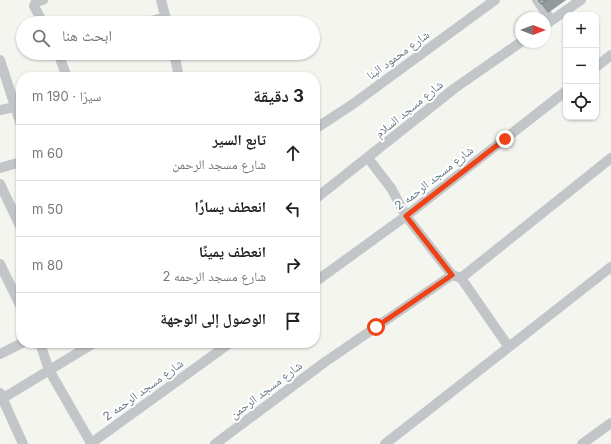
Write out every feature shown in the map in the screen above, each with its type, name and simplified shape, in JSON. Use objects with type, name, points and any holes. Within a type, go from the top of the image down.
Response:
[{"type":"street","points":[[162,0],[166,16]]},
{"type":"street","name":"شارع محمود البنا","points":[[320,126],[353,104],[495,0]]},
{"type":"street","points":[[537,0],[543,12]]},
{"type":"street","points":[[551,20],[581,0]]},
{"type":"street","points":[[39,2],[34,8],[39,16]]},
{"type":"street","name":"شارع مسجد السلام","points":[[320,195],[455,88],[515,46]]},
{"type":"street","points":[[599,65],[611,55]]},
{"type":"street","points":[[61,60],[65,72]]},
{"type":"street","points":[[175,60],[178,72]]},
{"type":"street","points":[[1,65],[16,108]]},
{"type":"street","name":"شارع مسجد الرحمه 2","points":[[320,278],[406,216],[563,93]]},
{"type":"street","points":[[0,110],[16,115]]},
{"type":"street","points":[[368,158],[392,188],[406,216],[457,276],[508,346]]},
{"type":"street","name":"شارع مسجد الرحمن","points":[[215,444],[325,362],[457,276],[611,158]]},
{"type":"street","points":[[0,168],[16,163]]},
{"type":"street","points":[[0,184],[16,218]]},
{"type":"street","points":[[0,264],[16,294]]},
{"type":"street","points":[[385,444],[508,346],[611,267]]},
{"type":"street","points":[[0,354],[16,346]]},
{"type":"street","points":[[42,348],[49,370],[91,443]]},
{"type":"street","points":[[23,444],[1,397],[86,348]]},
{"type":"street","name":"شارع مسجد الرحمه 2","points":[[91,443],[223,348]]},
{"type":"street","points":[[582,444],[611,423]]},
{"type":"building","points":[[538,0],[547,0],[541,4]]},
{"type":"route","points":[[376,327],[452,275],[406,216],[505,139]]}]
